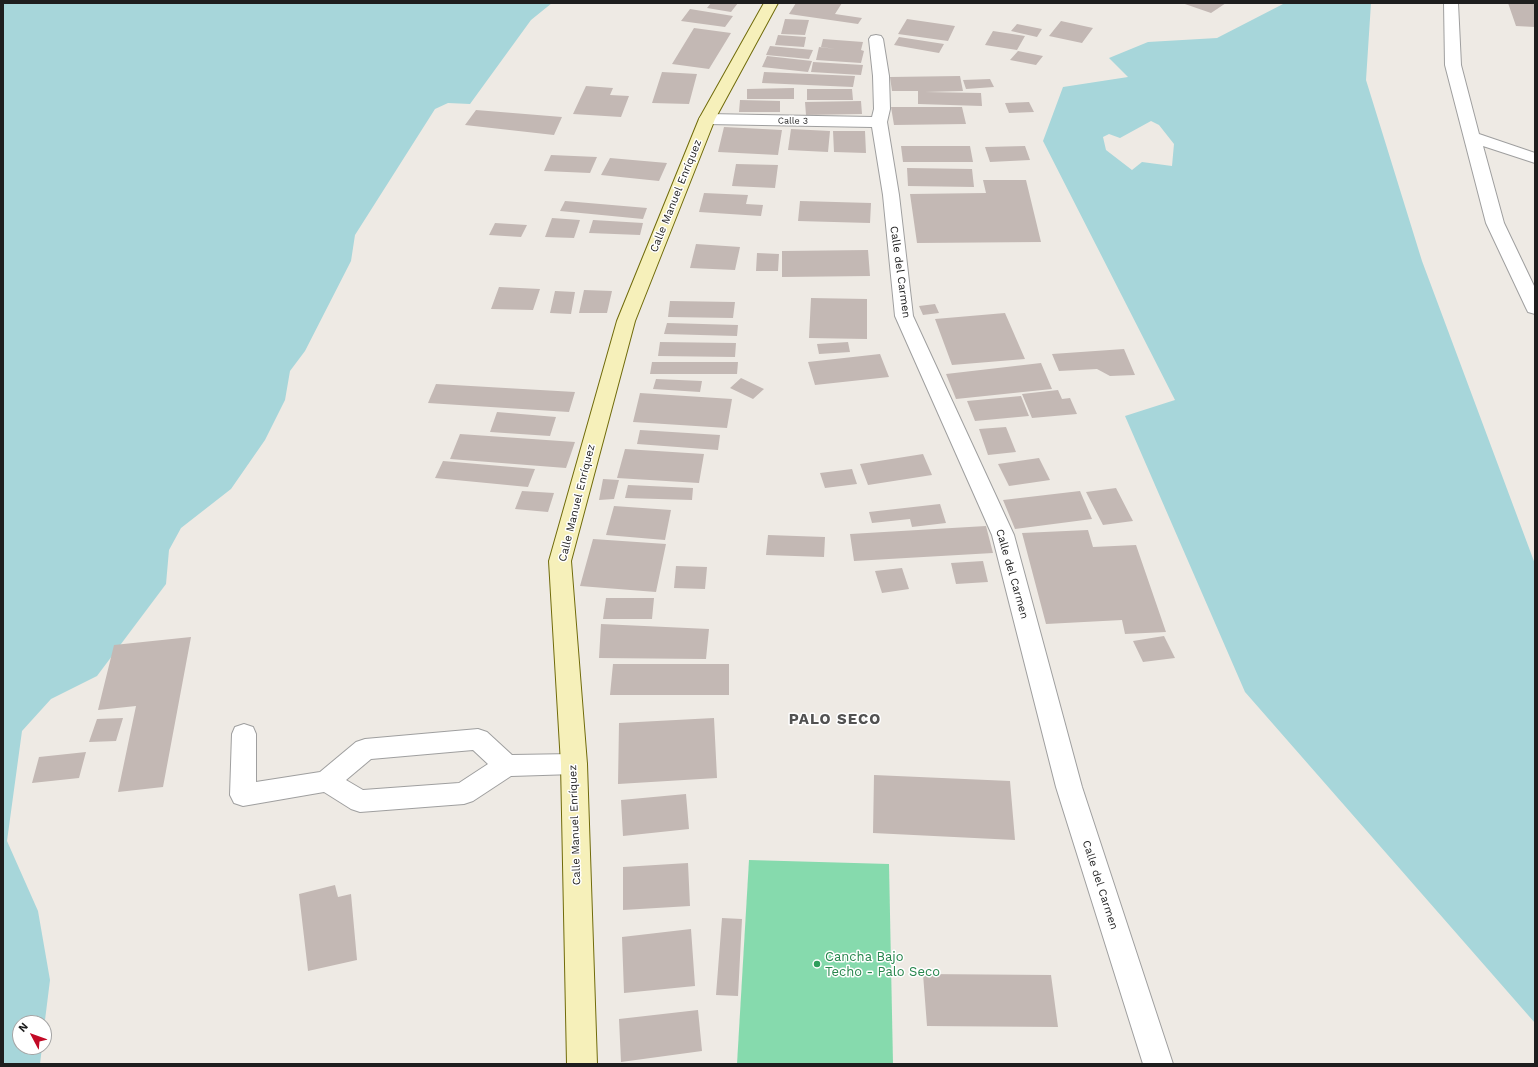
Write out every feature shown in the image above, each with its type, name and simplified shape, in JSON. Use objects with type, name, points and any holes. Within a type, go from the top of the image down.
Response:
[{"type":"street","name":"Calle Manuel Enríquez","points":[[582,1064],[574,764],[560,561],[626,321],[706,119],[771,3]]},
{"type":"street","points":[[1451,3],[1453,65],[1495,223],[1535,308]]},
{"type":"street","name":"Calle del Carmen","points":[[876,39],[881,76],[882,109],[879,122],[891,195],[904,316],[1003,535],[1069,786],[1158,1064]]},
{"type":"street","name":"Calle 3","points":[[706,119],[879,122]]},
{"type":"street","points":[[1472,137],[1535,158]]},
{"type":"street","points":[[244,734],[243,795],[327,781],[365,749],[478,739],[506,766]]},
{"type":"street","points":[[327,781],[360,801],[464,792],[506,766],[574,764]]},
{"type":"green space","name":"Cancha Bajo Techo - Palo Seco","points":[[749,860],[889,864],[893,1064],[737,1064]]},
{"type":"water","points":[[3,3],[552,3],[531,20],[470,104],[448,103],[435,109],[355,235],[351,261],[305,351],[290,371],[285,400],[265,440],[231,489],[181,528],[169,550],[166,584],[97,676],[51,699],[22,731],[7,841],[38,911],[50,980],[46,1015],[12,1015],[12,1055],[41,1055],[40,1064],[3,1064]]},
{"type":"water","points":[[1285,3],[1371,3],[1366,80],[1422,261],[1535,564],[1535,1023],[1245,692],[1125,416],[1175,400],[1043,141],[1063,87],[1128,77],[1109,58],[1148,42],[1217,38]],"holes":[[[1151,121],[1159,125],[1174,144],[1172,166],[1142,162],[1132,170],[1106,150],[1103,137],[1109,134],[1120,138]]]},
{"type":"building","points":[[711,3],[738,3],[731,12],[707,8]]},
{"type":"building","points":[[796,3],[842,3],[835,14],[862,18],[858,24],[789,14]]},
{"type":"building","points":[[1182,3],[1226,3],[1211,13]]},
{"type":"building","points":[[1508,3],[1535,3],[1535,27],[1516,26]]},
{"type":"building","points":[[690,9],[733,16],[725,27],[681,21]]},
{"type":"building","points":[[785,19],[809,20],[805,35],[781,34]]},
{"type":"building","points":[[907,19],[955,26],[948,41],[898,34]]},
{"type":"building","points":[[1061,21],[1093,28],[1082,43],[1049,36]]},
{"type":"building","points":[[1017,24],[1042,29],[1037,37],[1011,31]]},
{"type":"building","points":[[694,28],[731,33],[709,69],[672,64]]},
{"type":"building","points":[[993,31],[1025,36],[1017,50],[985,45]]},
{"type":"building","points":[[778,35],[806,37],[804,47],[775,45]]},
{"type":"building","points":[[899,37],[944,44],[939,53],[894,45]]},
{"type":"building","points":[[823,39],[863,42],[861,50],[864,51],[861,63],[816,60],[819,47],[836,49],[821,47]]},
{"type":"building","points":[[770,46],[813,50],[809,59],[766,55]]},
{"type":"building","points":[[1018,51],[1043,56],[1036,65],[1010,60]]},
{"type":"building","points":[[767,56],[812,61],[808,72],[762,67]]},
{"type":"building","points":[[813,62],[863,65],[861,75],[811,72]]},
{"type":"building","points":[[662,72],[697,74],[689,104],[652,103]]},
{"type":"building","points":[[764,72],[855,76],[853,87],[762,83]]},
{"type":"building","points":[[960,76],[963,91],[925,92],[981,93],[982,106],[918,104],[918,91],[892,91],[890,77]]},
{"type":"building","points":[[990,79],[994,87],[966,89],[963,80]]},
{"type":"building","points":[[586,86],[613,88],[610,95],[629,96],[621,117],[573,114]]},
{"type":"building","points":[[794,88],[794,99],[747,99],[747,89]]},
{"type":"building","points":[[807,89],[852,89],[853,100],[807,100]]},
{"type":"building","points":[[740,100],[780,101],[780,112],[739,112]]},
{"type":"building","points":[[861,101],[862,114],[806,115],[805,102]]},
{"type":"building","points":[[1029,102],[1034,112],[1009,113],[1005,103]]},
{"type":"building","points":[[891,107],[962,107],[966,124],[894,125]]},
{"type":"building","points":[[476,110],[562,117],[554,135],[465,125]]},
{"type":"building","points":[[724,127],[782,130],[778,155],[718,152]]},
{"type":"building","points":[[791,129],[830,131],[828,152],[788,150]]},
{"type":"building","points":[[833,131],[865,131],[866,153],[834,152]]},
{"type":"building","points":[[901,146],[970,146],[973,162],[903,162]]},
{"type":"building","points":[[1025,146],[1030,160],[990,162],[985,147]]},
{"type":"building","points":[[551,155],[597,157],[590,173],[544,171]]},
{"type":"building","points":[[610,158],[667,163],[659,181],[601,175]]},
{"type":"building","points":[[736,164],[778,165],[775,188],[732,186]]},
{"type":"building","points":[[907,168],[972,169],[974,187],[908,186]]},
{"type":"building","points":[[983,180],[1026,180],[1041,242],[917,243],[910,194],[986,193]]},
{"type":"building","points":[[704,193],[748,195],[746,204],[763,205],[761,216],[699,212]]},
{"type":"building","points":[[565,201],[647,208],[643,219],[560,211]]},
{"type":"building","points":[[800,201],[871,203],[870,223],[798,221]]},
{"type":"building","points":[[552,218],[580,220],[574,238],[545,237]]},
{"type":"building","points":[[593,220],[643,223],[640,235],[589,233]]},
{"type":"building","points":[[495,223],[527,225],[521,237],[489,235]]},
{"type":"building","points":[[696,244],[740,247],[735,270],[690,268]]},
{"type":"building","points":[[868,250],[870,276],[782,277],[782,251]]},
{"type":"building","points":[[757,253],[779,254],[778,271],[756,271]]},
{"type":"building","points":[[499,287],[540,289],[533,310],[491,309]]},
{"type":"building","points":[[584,290],[612,291],[607,313],[579,313]]},
{"type":"building","points":[[555,291],[575,292],[571,314],[550,313]]},
{"type":"building","points":[[811,298],[867,299],[867,339],[809,338]]},
{"type":"building","points":[[670,301],[735,302],[733,318],[668,317]]},
{"type":"building","points":[[935,304],[939,313],[923,315],[919,306]]},
{"type":"building","points":[[1005,313],[1025,359],[952,365],[935,319]]},
{"type":"building","points":[[667,323],[738,325],[737,336],[664,334]]},
{"type":"building","points":[[660,342],[736,343],[735,357],[658,356]]},
{"type":"building","points":[[848,342],[850,352],[819,354],[817,344]]},
{"type":"building","points":[[1124,349],[1135,375],[1110,376],[1097,369],[1059,371],[1052,354]]},
{"type":"building","points":[[880,354],[889,377],[815,385],[808,362]]},
{"type":"building","points":[[652,362],[738,362],[737,374],[650,374]]},
{"type":"building","points":[[1041,363],[1052,389],[956,399],[946,374]]},
{"type":"building","points":[[741,378],[764,389],[753,399],[730,388]]},
{"type":"building","points":[[656,379],[702,381],[700,392],[653,389]]},
{"type":"building","points":[[436,384],[575,392],[569,412],[428,403]]},
{"type":"building","points":[[1058,390],[1062,399],[1070,398],[1077,414],[1032,418],[1022,394]]},
{"type":"building","points":[[640,393],[732,399],[727,428],[633,422]]},
{"type":"building","points":[[1021,396],[1029,416],[975,421],[967,401]]},
{"type":"building","points":[[497,412],[556,417],[550,436],[490,432]]},
{"type":"building","points":[[1006,427],[1016,452],[988,455],[979,429]]},
{"type":"building","points":[[640,430],[720,435],[718,450],[637,444]]},
{"type":"building","points":[[460,434],[575,442],[566,468],[450,459]]},
{"type":"building","points":[[625,449],[704,454],[699,483],[617,478]]},
{"type":"building","points":[[923,454],[932,475],[868,485],[860,464]]},
{"type":"building","points":[[1039,458],[1050,480],[1009,486],[998,464]]},
{"type":"building","points":[[443,461],[535,469],[528,487],[435,478]]},
{"type":"building","points":[[852,469],[857,484],[825,488],[820,473]]},
{"type":"building","points":[[603,479],[619,480],[614,499],[599,500]]},
{"type":"building","points":[[628,485],[693,488],[692,500],[625,498]]},
{"type":"building","points":[[1116,488],[1133,521],[1103,525],[1086,492]]},
{"type":"building","points":[[522,491],[554,493],[548,512],[515,509]]},
{"type":"building","points":[[1080,491],[1092,519],[1015,529],[1003,500]]},
{"type":"building","points":[[940,504],[946,523],[912,527],[910,519],[872,523],[869,512]]},
{"type":"building","points":[[614,506],[671,510],[665,540],[606,535]]},
{"type":"building","points":[[986,526],[993,553],[854,561],[850,534]]},
{"type":"building","points":[[1088,530],[1093,547],[1136,545],[1166,632],[1125,634],[1122,620],[1046,624],[1022,533]]},
{"type":"building","points":[[768,535],[825,537],[824,557],[766,555]]},
{"type":"building","points":[[593,539],[666,544],[656,592],[580,586]]},
{"type":"building","points":[[983,561],[988,582],[956,584],[951,563]]},
{"type":"building","points":[[676,566],[707,567],[705,589],[674,588]]},
{"type":"building","points":[[902,568],[909,589],[882,593],[875,571]]},
{"type":"building","points":[[606,598],[654,598],[652,619],[603,619]]},
{"type":"building","points":[[601,624],[709,629],[706,659],[599,658]]},
{"type":"building","points":[[1164,636],[1175,658],[1143,662],[1133,641]]},
{"type":"building","points":[[191,637],[163,787],[118,792],[136,706],[98,710],[114,645]]},
{"type":"building","points":[[613,664],[729,664],[729,695],[610,695]]},
{"type":"building","points":[[123,718],[116,741],[89,742],[97,719]]},
{"type":"building","points":[[714,718],[717,778],[618,784],[619,723]]},
{"type":"building","points":[[86,752],[79,778],[32,783],[39,757]]},
{"type":"building","points":[[874,775],[1010,781],[1015,840],[873,833]]},
{"type":"building","points":[[686,794],[689,829],[623,836],[621,800]]},
{"type":"building","points":[[688,863],[690,906],[623,910],[623,867]]},
{"type":"building","points":[[335,885],[338,897],[351,894],[357,960],[308,971],[299,894]]},
{"type":"building","points":[[722,918],[742,919],[738,996],[716,995]]},
{"type":"building","points":[[691,929],[695,986],[624,993],[622,937]]},
{"type":"building","points":[[923,974],[1051,975],[1058,1027],[927,1026]]},
{"type":"building","points":[[698,1010],[702,1051],[621,1062],[619,1019]]},
{"type":"place","name":"Cancha Bajo Techo - Palo Seco","points":[[817,964]]},
{"type":"district","name":"PALO SECO","points":[[835,720]]}]
